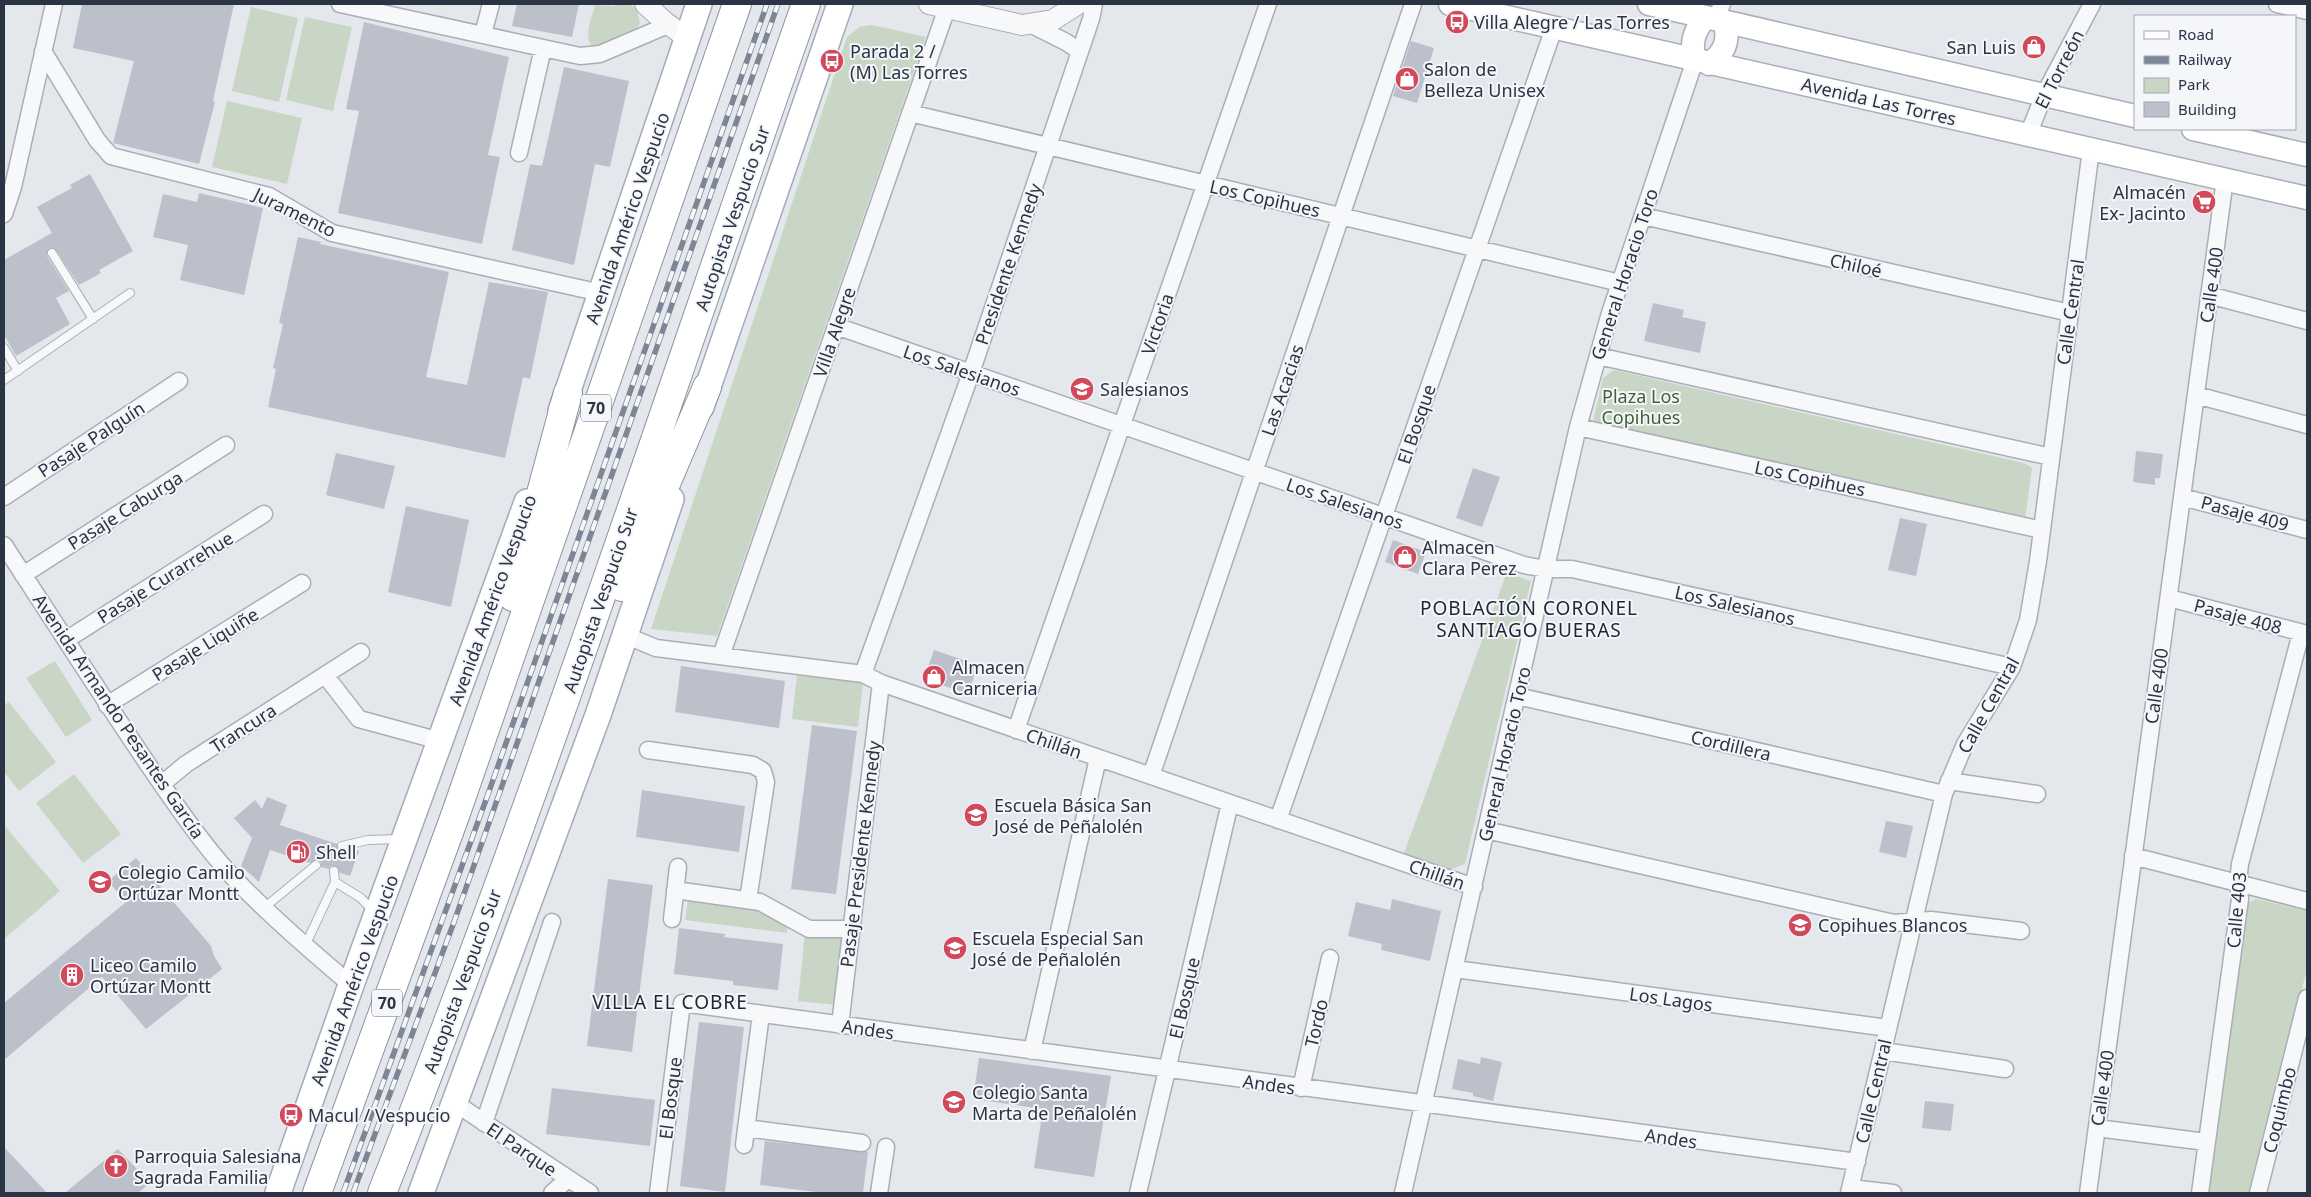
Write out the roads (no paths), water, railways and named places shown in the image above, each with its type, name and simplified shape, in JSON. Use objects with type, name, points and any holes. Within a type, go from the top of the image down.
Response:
[{"type":"highway","name":"70","points":[[317,1193],[456,813],[737,4]]},
{"type":"highway","name":"Autopista Vespucio Sur","points":[[382,1193],[534,787],[606,585],[806,4]]},
{"type":"highway","points":[[534,787],[661,500],[708,386]]},
{"type":"highway","points":[[456,813],[568,393]]},
{"type":"main road","name":"Avenida Américo Vespucio","points":[[278,1193],[350,985],[568,393],[601,293],[678,32],[699,4]]},
{"type":"main road","name":"Avenida Las Torres","points":[[1450,4],[2307,198]]},
{"type":"main road","points":[[1649,4],[1717,15],[2134,116]]},
{"type":"main road","points":[[421,1193],[627,636],[708,386],[842,8]]},
{"type":"main road","points":[[1717,15],[1727,36],[1726,44],[1723,52],[1702,62],[1692,45],[1693,38],[1696,30],[1717,15]]},
{"type":"main road","points":[[2198,130],[2307,154]]},
{"type":"street","points":[[4,214],[13,187],[54,4]]},
{"type":"street","points":[[340,4],[543,48],[590,56],[678,32]]},
{"type":"street","points":[[483,34],[491,4]]},
{"type":"street","points":[[645,4],[678,32]]},
{"type":"street","points":[[938,6],[1022,25],[1032,25],[1053,20],[1078,4]]},
{"type":"street","name":"Presidente Kennedy","points":[[863,674],[971,373],[1094,4]]},
{"type":"street","name":"Victoria","points":[[1016,730],[1268,4]]},
{"type":"street","name":"Las Acacias","points":[[1151,776],[1413,4]]},
{"type":"street","name":"El Torreón","points":[[2028,135],[2044,95],[2092,4]]},
{"type":"street","points":[[2277,4],[2307,11]]},
{"type":"street","name":"Villa Alegre","points":[[721,656],[910,113],[938,6]]},
{"type":"street","points":[[1032,25],[1066,42],[1079,51]]},
{"type":"street","name":"El Bosque","points":[[1278,820],[1554,28]]},
{"type":"street","points":[[519,153],[543,48]]},
{"type":"street","name":"Juramento","points":[[43,51],[96,140],[112,156],[269,196],[332,233],[601,293]]},
{"type":"street","name":"General Horacio Toro","points":[[1403,1193],[1578,427],[1620,283],[1642,216],[1702,62]]},
{"type":"street","name":"Los Copihues","points":[[910,113],[1620,283]]},
{"type":"street","name":"Calle Central","points":[[1850,1191],[1913,921],[1947,787],[1965,744],[2012,667],[2028,620],[2042,530],[2091,149]]},
{"type":"street","name":"Calle 400","points":[[2088,1193],[2225,179]]},
{"type":"street","name":"Chiloé","points":[[1642,216],[2070,314]]},
{"type":"street","points":[[2209,295],[2307,321]]},
{"type":"street","name":"Los Salesianos","points":[[836,326],[1524,565],[1546,570],[1572,569],[2012,667]]},
{"type":"street","points":[[1598,356],[2051,457]]},
{"type":"street","name":"Pasaje Palguín","points":[[4,497],[179,381]]},
{"type":"street","points":[[2196,396],[2307,425]]},
{"type":"street","name":"Los Copihues","points":[[1578,427],[2042,530]]},
{"type":"street","name":"Pasaje Caburga","points":[[23,574],[226,445]]},
{"type":"street","name":"Pasaje 409","points":[[2182,497],[2307,530]]},
{"type":"street","name":"Pasaje Curarrehue","points":[[66,640],[264,514]]},
{"type":"street","name":"Avenida Armando Pesantes García","points":[[4,545],[162,784],[230,874],[305,946],[350,985]]},
{"type":"street","name":"Pasaje Liquiñe","points":[[108,705],[302,582]]},
{"type":"street","name":"Pasaje 408","points":[[2168,598],[2304,633]]},
{"type":"street","name":"Calle 403","points":[[2200,1193],[2240,899],[2238,883],[2240,864],[2304,633]]},
{"type":"street","name":"Chillán","points":[[627,636],[637,642],[656,648],[863,674],[881,683],[1474,887]]},
{"type":"street","name":"Trancura","points":[[162,784],[186,764],[361,652]]},
{"type":"street","points":[[325,675],[359,719],[440,741]]},
{"type":"street","name":"Pasaje Presidente Kennedy","points":[[840,1025],[881,683]]},
{"type":"street","name":"Cordillera","points":[[1517,696],[1947,787],[2038,794]]},
{"type":"street","points":[[648,750],[754,765],[763,771],[766,782],[748,900]]},
{"type":"street","points":[[1032,1051],[1098,758]]},
{"type":"street","name":"El Bosque","points":[[1138,1193],[1230,803]]},
{"type":"street","points":[[1486,830],[1894,923],[1931,920],[2022,931]]},
{"type":"street","points":[[2134,856],[2307,901]]},
{"type":"street","points":[[672,919],[678,867]]},
{"type":"street","points":[[675,890],[760,902],[809,928],[851,930]]},
{"type":"street","points":[[484,1123],[552,922]]},
{"type":"street","name":"Tordo","points":[[1301,1088],[1330,958]]},
{"type":"street","name":"Los Lagos","points":[[1455,969],[1888,1028]]},
{"type":"street","name":"Coquimbo","points":[[2258,1193],[2307,998]]},
{"type":"street","name":"El Bosque","points":[[658,1193],[682,1002]]},
{"type":"street","name":"Andes","points":[[682,1002],[1168,1070],[1857,1162]]},
{"type":"street","points":[[744,1145],[761,1014]]},
{"type":"street","points":[[1883,1051],[2005,1069]]},
{"type":"street","name":"El Parque","points":[[455,1103],[590,1193]]},
{"type":"street","points":[[746,1128],[862,1143]]},
{"type":"street","points":[[2097,1128],[2206,1142]]},
{"type":"street","points":[[880,1193],[886,1147]]},
{"type":"street","points":[[552,1193],[568,1179]]},
{"type":"street","points":[[1850,1191],[1893,1193]]},
{"type":"lane","points":[[52,252],[92,319]]},
{"type":"lane","points":[[4,380],[130,293]]},
{"type":"lane","points":[[4,348],[18,371]]},
{"type":"lane","points":[[342,846],[368,840],[405,838]]},
{"type":"lane","points":[[265,908],[316,865]]},
{"type":"lane","points":[[305,946],[335,882],[334,871]]},
{"type":"lane","points":[[335,882],[362,898],[376,916]]},
{"type":"railway","points":[[343,1193],[487,797],[767,4]]},
{"type":"railway","points":[[353,1193],[454,922],[778,4]]},
{"type":"place","name":"Villa Alegre / Las Torres","points":[[1457,22]]},
{"type":"place","name":"San Luis","points":[[2034,47]]},
{"type":"place","name":"Parada 2 / (M) Las Torres","points":[[832,61]]},
{"type":"place","name":"Salon de Belleza Unisex","points":[[1407,79]]},
{"type":"place","name":"Almacén Ex- Jacinto","points":[[2204,202]]},
{"type":"place","name":"Salesianos","points":[[1082,389]]},
{"type":"place","name":"Almacen Clara Perez","points":[[1405,557]]},
{"type":"place","name":"Almacen Carniceria","points":[[934,677]]},
{"type":"place","name":"Escuela Básica San José de Peñalolén","points":[[976,815]]},
{"type":"place","name":"Shell","points":[[298,852]]},
{"type":"place","name":"Colegio Camilo Ortúzar Montt","points":[[100,882]]},
{"type":"place","name":"Copihues Blancos","points":[[1800,925]]},
{"type":"place","name":"Escuela Especial San José de Peñalolén","points":[[955,948]]},
{"type":"place","name":"Liceo Camilo Ortúzar Montt","points":[[72,975]]},
{"type":"place","name":"Colegio Santa Marta de Peñalolén","points":[[954,1102]]},
{"type":"place","name":"Macul / Vespucio","points":[[291,1115]]},
{"type":"place","name":"Parroquia Salesiana Sagrada Familia","points":[[116,1166]]},
{"type":"district","name":"POBLACIÓN CORONEL SANTIAGO BUERAS","points":[[1529,619]]},
{"type":"district","name":"VILLA EL COBRE","points":[[670,1002]]},
{"type":"park label","name":"Plaza Los Copihues","points":[[1641,406]]}]
